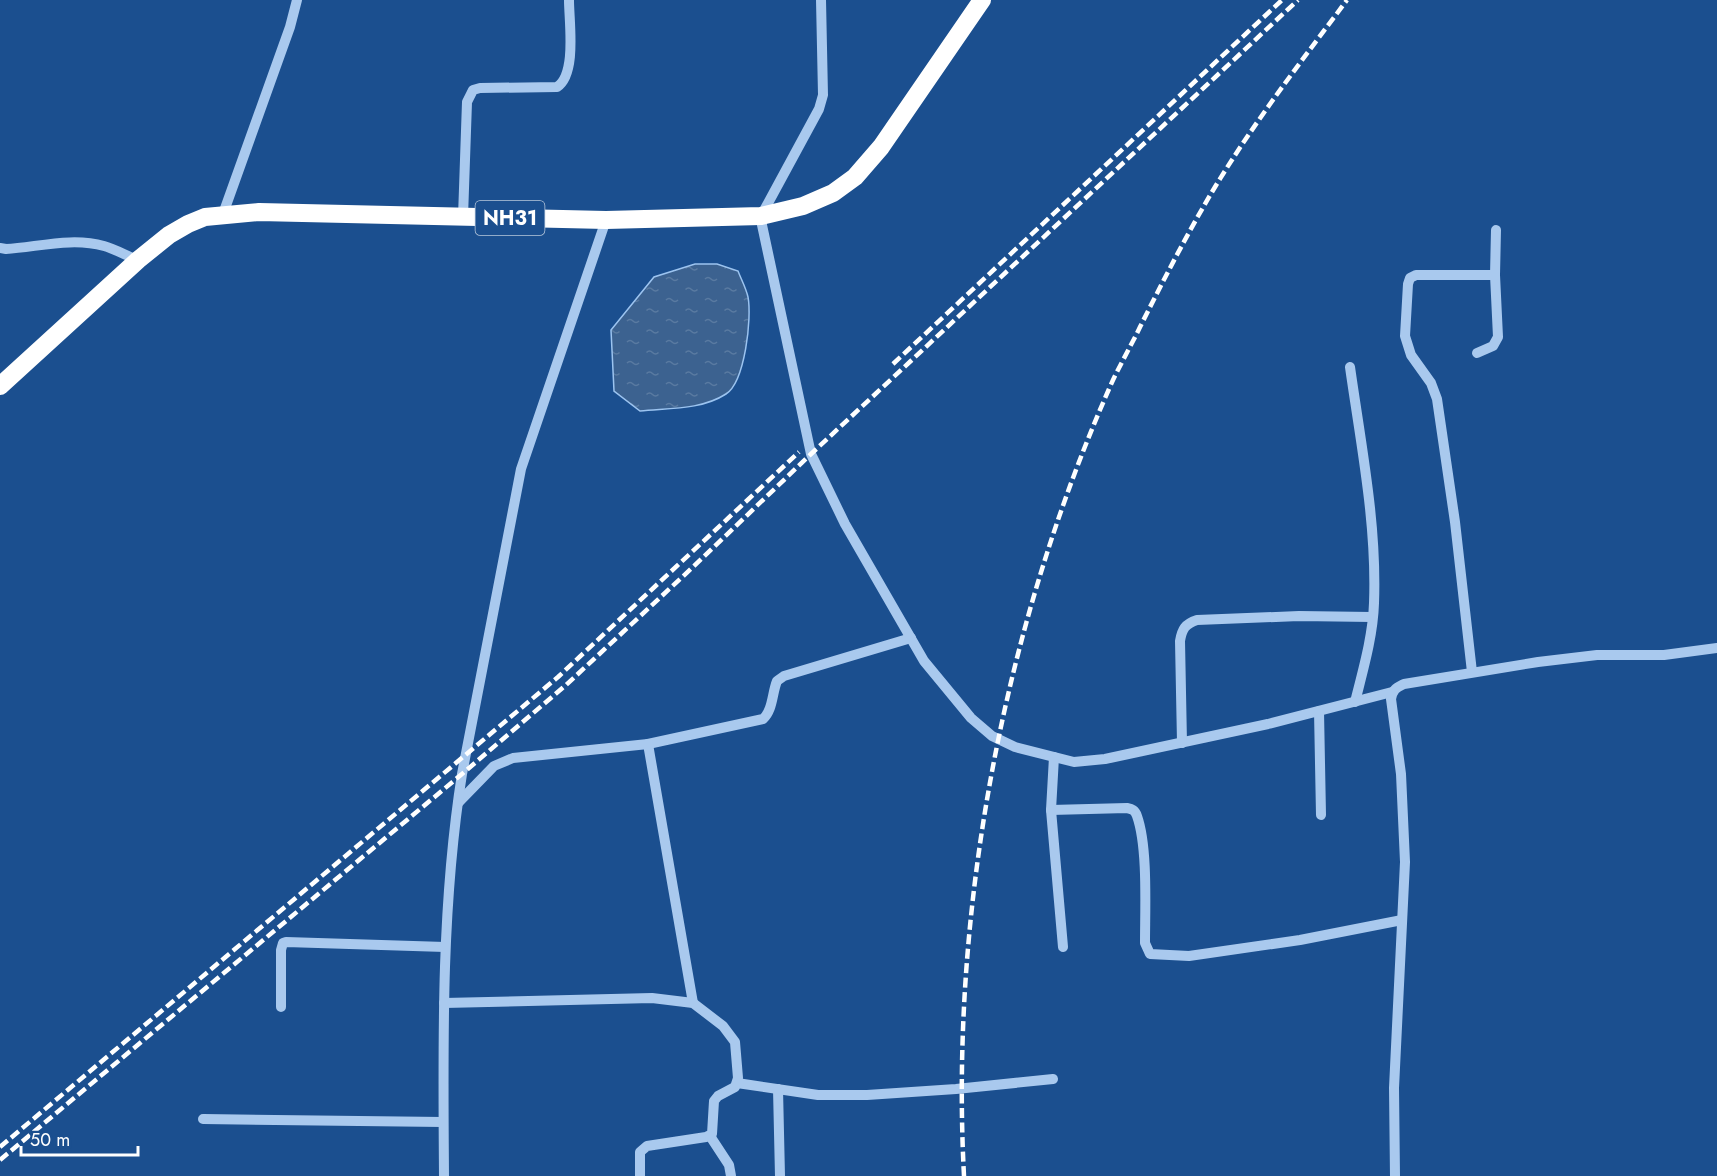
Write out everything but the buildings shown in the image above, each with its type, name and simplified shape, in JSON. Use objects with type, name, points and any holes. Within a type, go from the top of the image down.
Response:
[{"type":"highway","name":"NH31","points":[[0,386],[138,260],[169,235],[205,217],[259,212],[606,220],[761,216],[803,206],[833,193],[855,177],[881,147],[982,0]]},
{"type":"street","points":[[223,214],[290,27],[297,0]]},
{"type":"street","points":[[463,217],[467,102],[473,90],[480,88],[557,87],[561,84],[569,69],[569,0]]},
{"type":"street","points":[[821,0],[823,95],[819,109],[761,216],[807,445],[845,524],[924,662],[971,718],[992,736],[1015,747],[1074,762],[1105,759],[1355,702],[1392,692],[1404,684],[1597,655],[1664,655],[1717,648]]},
{"type":"street","points":[[444,1176],[445,947],[458,803],[521,469],[606,220]]},
{"type":"street","points":[[1478,353],[1493,345],[1498,337],[1495,275],[1496,230]]},
{"type":"street","points":[[0,248],[84,242],[104,246],[138,260]]},
{"type":"street","points":[[1472,672],[1455,522],[1437,399],[1431,383],[1412,355],[1405,336],[1408,284],[1410,278],[1416,275],[1495,275]]},
{"type":"street","points":[[1350,367],[1372,524],[1374,605],[1368,648],[1355,702]]},
{"type":"street","points":[[1182,743],[1180,641],[1182,629],[1188,623],[1197,620],[1299,616],[1372,617]]},
{"type":"street","points":[[458,803],[494,766],[513,758],[648,744],[763,719],[768,715],[777,681],[784,676],[911,638]]},
{"type":"street","points":[[1392,692],[1401,774],[1404,862],[1394,1088],[1395,1176]]},
{"type":"street","points":[[1319,711],[1321,815]]},
{"type":"street","points":[[648,744],[693,1003]]},
{"type":"street","points":[[1054,757],[1052,810],[1063,947]]},
{"type":"street","points":[[1052,810],[1127,808],[1133,809],[1137,814],[1143,847],[1145,943],[1150,954],[1190,956],[1300,940],[1402,920]]},
{"type":"street","points":[[281,1007],[283,943],[445,947]]},
{"type":"street","points":[[444,1003],[652,998],[693,1003],[723,1026],[735,1042],[737,1083],[714,1101],[710,1136]]},
{"type":"street","points":[[737,1083],[818,1095],[867,1095],[1053,1079]]},
{"type":"street","points":[[778,1089],[780,1176]]},
{"type":"street","points":[[204,1119],[443,1122]]},
{"type":"street","points":[[640,1176],[639,1152],[647,1146],[710,1136]]},
{"type":"street","points":[[710,1136],[729,1164],[731,1176]]},
{"type":"water","points":[[695,264],[717,264],[738,271],[745,287],[749,307],[748,334],[738,377],[726,394],[706,403],[640,411],[614,391],[611,330],[654,277]]},
{"type":"railway","points":[[893,364],[1282,0]]},
{"type":"railway","points":[[0,1160],[566,685],[1298,0]]},
{"type":"railway","points":[[964,1176],[962,1077],[966,976],[976,875],[991,774],[1013,675],[1040,577],[1072,481],[1109,389],[1193,225],[1243,143],[1347,0]]},
{"type":"railway","points":[[0,1147],[558,677],[799,452]]}]
